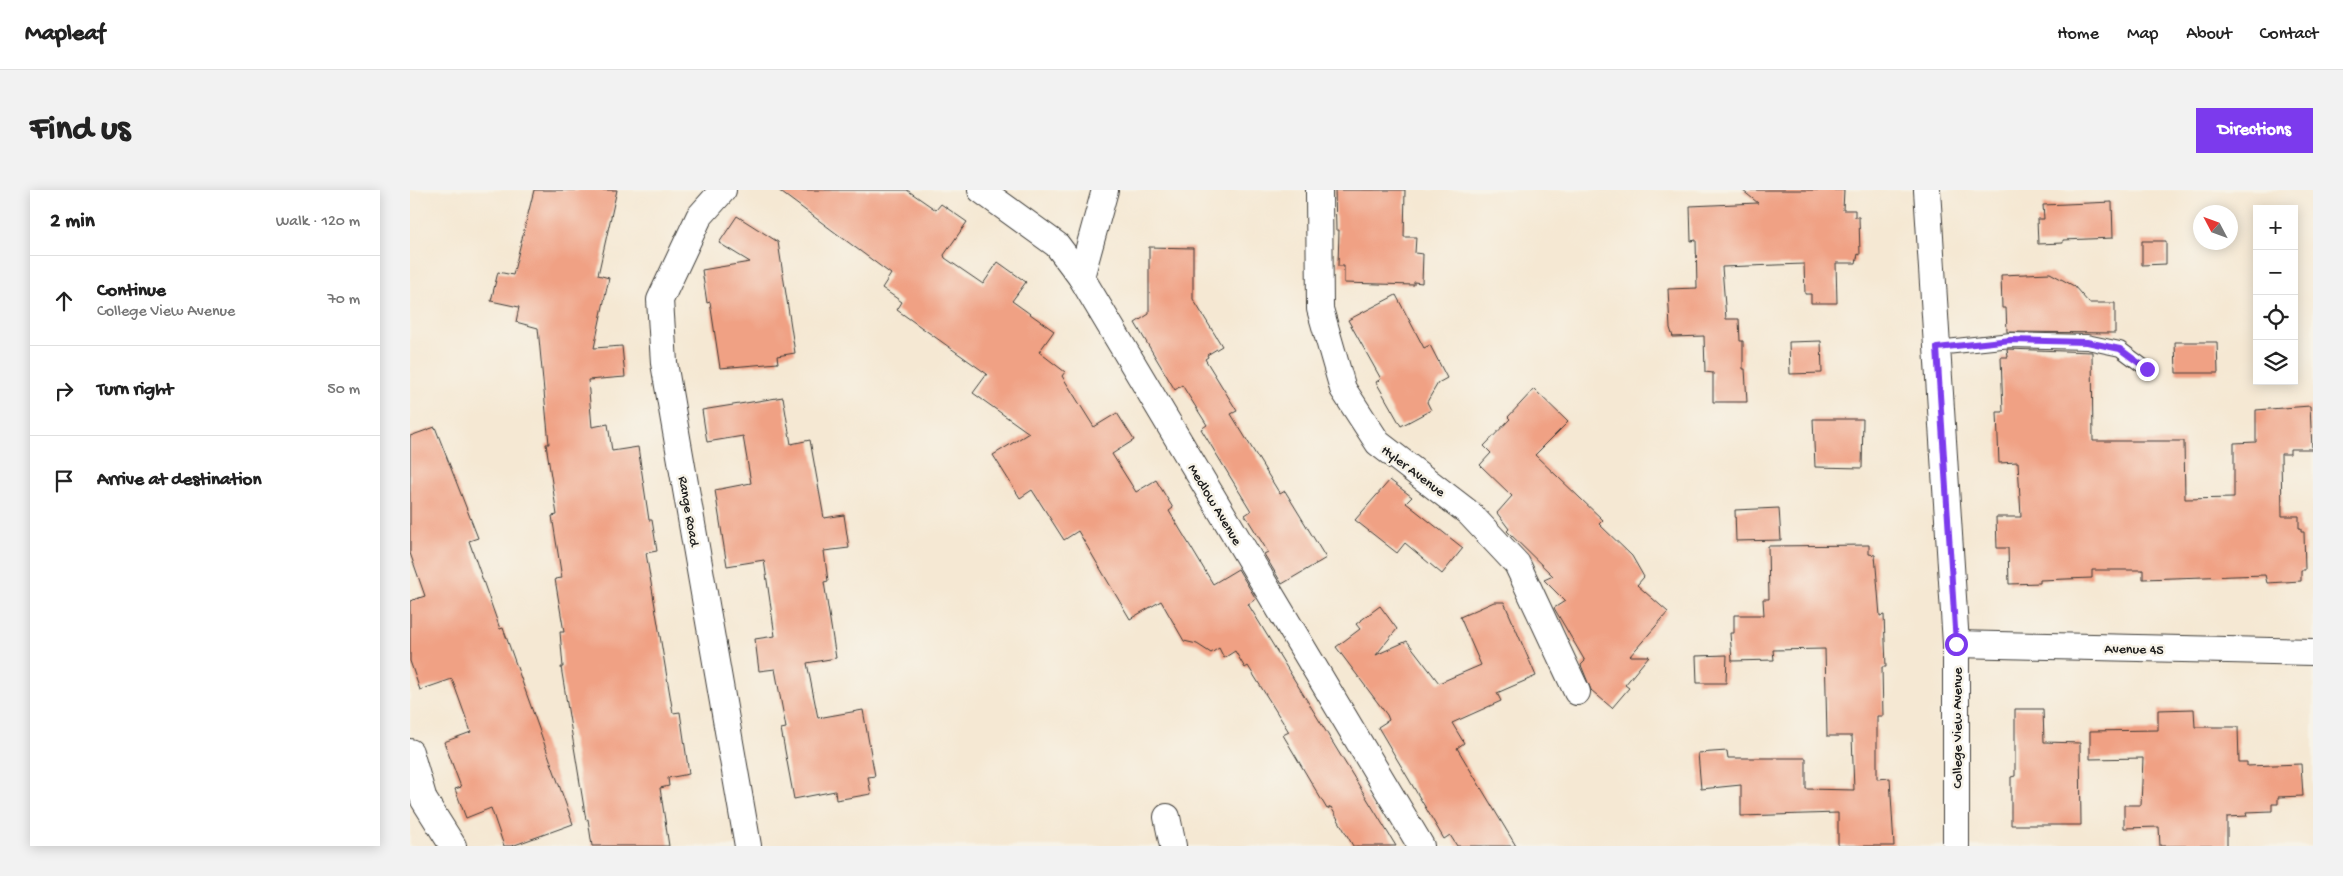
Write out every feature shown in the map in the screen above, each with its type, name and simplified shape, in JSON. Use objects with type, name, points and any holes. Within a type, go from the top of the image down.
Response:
[{"type":"street","name":"Range Road","points":[[723,190],[699,217],[660,300],[664,363],[748,846]]},
{"type":"street","name":"Medlow Avenue","points":[[981,190],[1057,245],[1080,277],[1421,846]]},
{"type":"street","points":[[1080,277],[1105,190]]},
{"type":"street","name":"Hyler Avenue","points":[[1319,190],[1320,309],[1343,389],[1378,443],[1470,513],[1517,564],[1577,692]]},
{"type":"street","name":"College View Avenue","points":[[1927,190],[1956,644],[1956,846]]},
{"type":"street","name":"Avenue 45","points":[[1956,644],[2313,652]]},
{"type":"street","points":[[410,752],[424,800],[453,846]]},
{"type":"street","points":[[1167,816],[1173,846]]},
{"type":"lane","points":[[1937,348],[2011,340],[2087,342],[2120,349],[2147,369]]},
{"type":"building","points":[[534,190],[617,190],[598,275],[609,278],[594,348],[622,346],[625,377],[588,380],[592,427],[608,424],[612,451],[638,447],[649,520],[652,520],[657,551],[646,553],[673,713],[680,712],[689,774],[668,778],[669,786],[660,788],[669,846],[592,846],[588,819],[586,820],[561,667],[563,667],[560,632],[564,632],[555,579],[562,578],[552,516],[557,515],[546,444],[549,444],[538,328],[516,322],[519,307],[491,301],[498,272],[513,275]]},
{"type":"building","points":[[778,190],[907,190],[936,210],[941,204],[967,222],[944,255],[945,258],[983,284],[998,262],[1026,282],[1012,301],[1054,331],[1039,352],[1065,372],[1062,376],[1094,427],[1117,413],[1134,440],[1112,454],[1136,492],[1156,480],[1173,508],[1169,511],[1213,584],[1238,569],[1256,599],[1248,604],[1396,846],[1353,846],[1331,807],[1327,809],[1283,735],[1289,732],[1248,666],[1245,668],[1235,651],[1224,658],[1219,648],[1211,653],[1197,644],[1184,641],[1161,601],[1130,619],[1078,531],[1064,540],[1032,490],[1020,498],[993,455],[1029,433],[973,393],[987,374],[897,310],[902,302],[882,288],[891,274]]},
{"type":"building","points":[[1335,190],[1405,190],[1404,237],[1416,237],[1415,253],[1423,254],[1422,283],[1414,282],[1414,285],[1344,283],[1344,266],[1338,266],[1339,230],[1336,230]]},
{"type":"building","points":[[1742,190],[1844,190],[1843,210],[1855,210],[1855,217],[1859,217],[1860,255],[1858,254],[1856,263],[1836,263],[1837,303],[1811,303],[1811,294],[1805,294],[1804,264],[1722,267],[1726,319],[1739,319],[1740,341],[1743,341],[1743,369],[1745,369],[1747,402],[1713,402],[1713,373],[1705,372],[1704,336],[1673,337],[1670,328],[1668,289],[1697,288],[1696,240],[1691,241],[1690,206],[1758,203]]},
{"type":"building","points":[[2112,202],[2113,238],[2063,240],[2063,243],[2038,244],[2037,219],[2044,219],[2043,205]]},
{"type":"building","points":[[737,216],[778,242],[795,353],[777,356],[778,363],[720,368],[710,302],[707,303],[702,270],[750,262],[719,243]]},
{"type":"building","points":[[2142,241],[2166,241],[2166,264],[2142,265]]},
{"type":"building","points":[[1149,247],[1193,248],[1193,299],[1222,346],[1207,355],[1208,357],[1205,359],[1237,411],[1231,414],[1280,494],[1285,491],[1326,558],[1282,584],[1264,554],[1268,552],[1245,515],[1251,511],[1201,429],[1207,425],[1182,385],[1175,390],[1135,323],[1149,314]]},
{"type":"building","points":[[2050,273],[2074,286],[2089,303],[2115,303],[2115,333],[2007,332],[2006,308],[2002,308],[2001,275]]},
{"type":"building","points":[[1396,295],[1424,348],[1430,345],[1447,378],[1438,383],[1427,402],[1431,410],[1401,426],[1376,382],[1381,379],[1348,320]]},
{"type":"building","points":[[1821,341],[1822,373],[1790,374],[1789,342]]},
{"type":"building","points":[[2175,342],[2217,342],[2218,373],[2176,373]]},
{"type":"building","points":[[2007,349],[2092,352],[2093,441],[2184,441],[2185,499],[2234,498],[2234,443],[2256,442],[2256,410],[2310,406],[2312,449],[2290,449],[2290,454],[2281,454],[2282,516],[2299,516],[2299,528],[2301,528],[2301,532],[2304,532],[2305,570],[2301,570],[2301,581],[2267,583],[2265,575],[2143,579],[2143,570],[2092,570],[2092,578],[2040,580],[2040,583],[2009,584],[2008,548],[1997,548],[1996,517],[2021,517],[2018,462],[1999,463],[1997,412],[2003,412],[2001,357],[2008,357]]},
{"type":"building","points":[[1534,389],[1568,422],[1535,455],[1603,520],[1599,524],[1632,556],[1644,577],[1637,585],[1668,612],[1630,656],[1649,656],[1625,685],[1629,688],[1612,708],[1591,690],[1581,665],[1585,661],[1554,608],[1565,601],[1544,580],[1553,576],[1507,531],[1509,529],[1497,513],[1512,496],[1480,465],[1491,453],[1484,446],[1510,419],[1508,417]]},
{"type":"building","points":[[783,397],[791,444],[810,440],[824,518],[844,515],[849,548],[824,551],[828,581],[824,582],[836,658],[807,663],[818,718],[863,710],[875,776],[868,777],[871,794],[836,800],[835,791],[794,799],[781,729],[786,728],[775,669],[759,671],[755,639],[775,636],[764,560],[727,566],[715,490],[751,483],[743,436],[707,442],[702,410]]},
{"type":"building","points":[[1813,419],[1863,419],[1862,468],[1815,467]]},
{"type":"building","points":[[435,427],[478,538],[469,541],[500,629],[503,628],[573,824],[512,846],[504,846],[491,808],[466,818],[455,789],[461,787],[444,742],[471,732],[452,679],[420,690],[410,661],[410,601],[425,596],[410,553],[410,436]]},
{"type":"building","points":[[1390,480],[1412,497],[1406,503],[1463,548],[1442,574],[1405,543],[1397,553],[1355,520]]},
{"type":"building","points":[[1779,508],[1781,540],[1736,541],[1735,510]]},
{"type":"building","points":[[1869,545],[1869,554],[1875,555],[1880,616],[1884,615],[1886,667],[1882,667],[1883,716],[1877,716],[1877,779],[1890,778],[1894,846],[1838,846],[1838,813],[1741,816],[1741,785],[1701,789],[1698,753],[1727,751],[1728,758],[1806,758],[1806,789],[1854,790],[1852,736],[1827,736],[1825,649],[1773,650],[1774,660],[1732,661],[1730,633],[1734,633],[1734,615],[1764,615],[1763,599],[1769,599],[1768,546]]},
{"type":"building","points":[[1494,602],[1504,602],[1536,676],[1497,693],[1501,701],[1452,723],[1464,743],[1457,748],[1516,846],[1457,846],[1450,835],[1444,839],[1378,727],[1389,720],[1387,715],[1336,647],[1360,629],[1356,624],[1380,606],[1397,629],[1376,655],[1407,641],[1439,683],[1481,665],[1460,617]]},
{"type":"building","points":[[1727,655],[1726,683],[1697,683],[1696,656]]},
{"type":"building","points":[[2015,709],[2043,709],[2044,742],[2080,743],[2081,825],[2011,825],[2011,777],[2015,776]]},
{"type":"building","points":[[2194,709],[2195,727],[2238,727],[2239,762],[2247,762],[2247,766],[2301,764],[2303,796],[2278,797],[2278,804],[2272,804],[2272,811],[2246,812],[2247,816],[2227,817],[2227,846],[2160,846],[2159,827],[2124,828],[2124,805],[2141,805],[2143,758],[2090,759],[2090,731],[2158,730],[2158,710]]},
{"type":"route","points":[[1956,644],[1937,348],[2011,340],[2087,342],[2120,349],[2147,369]]}]
